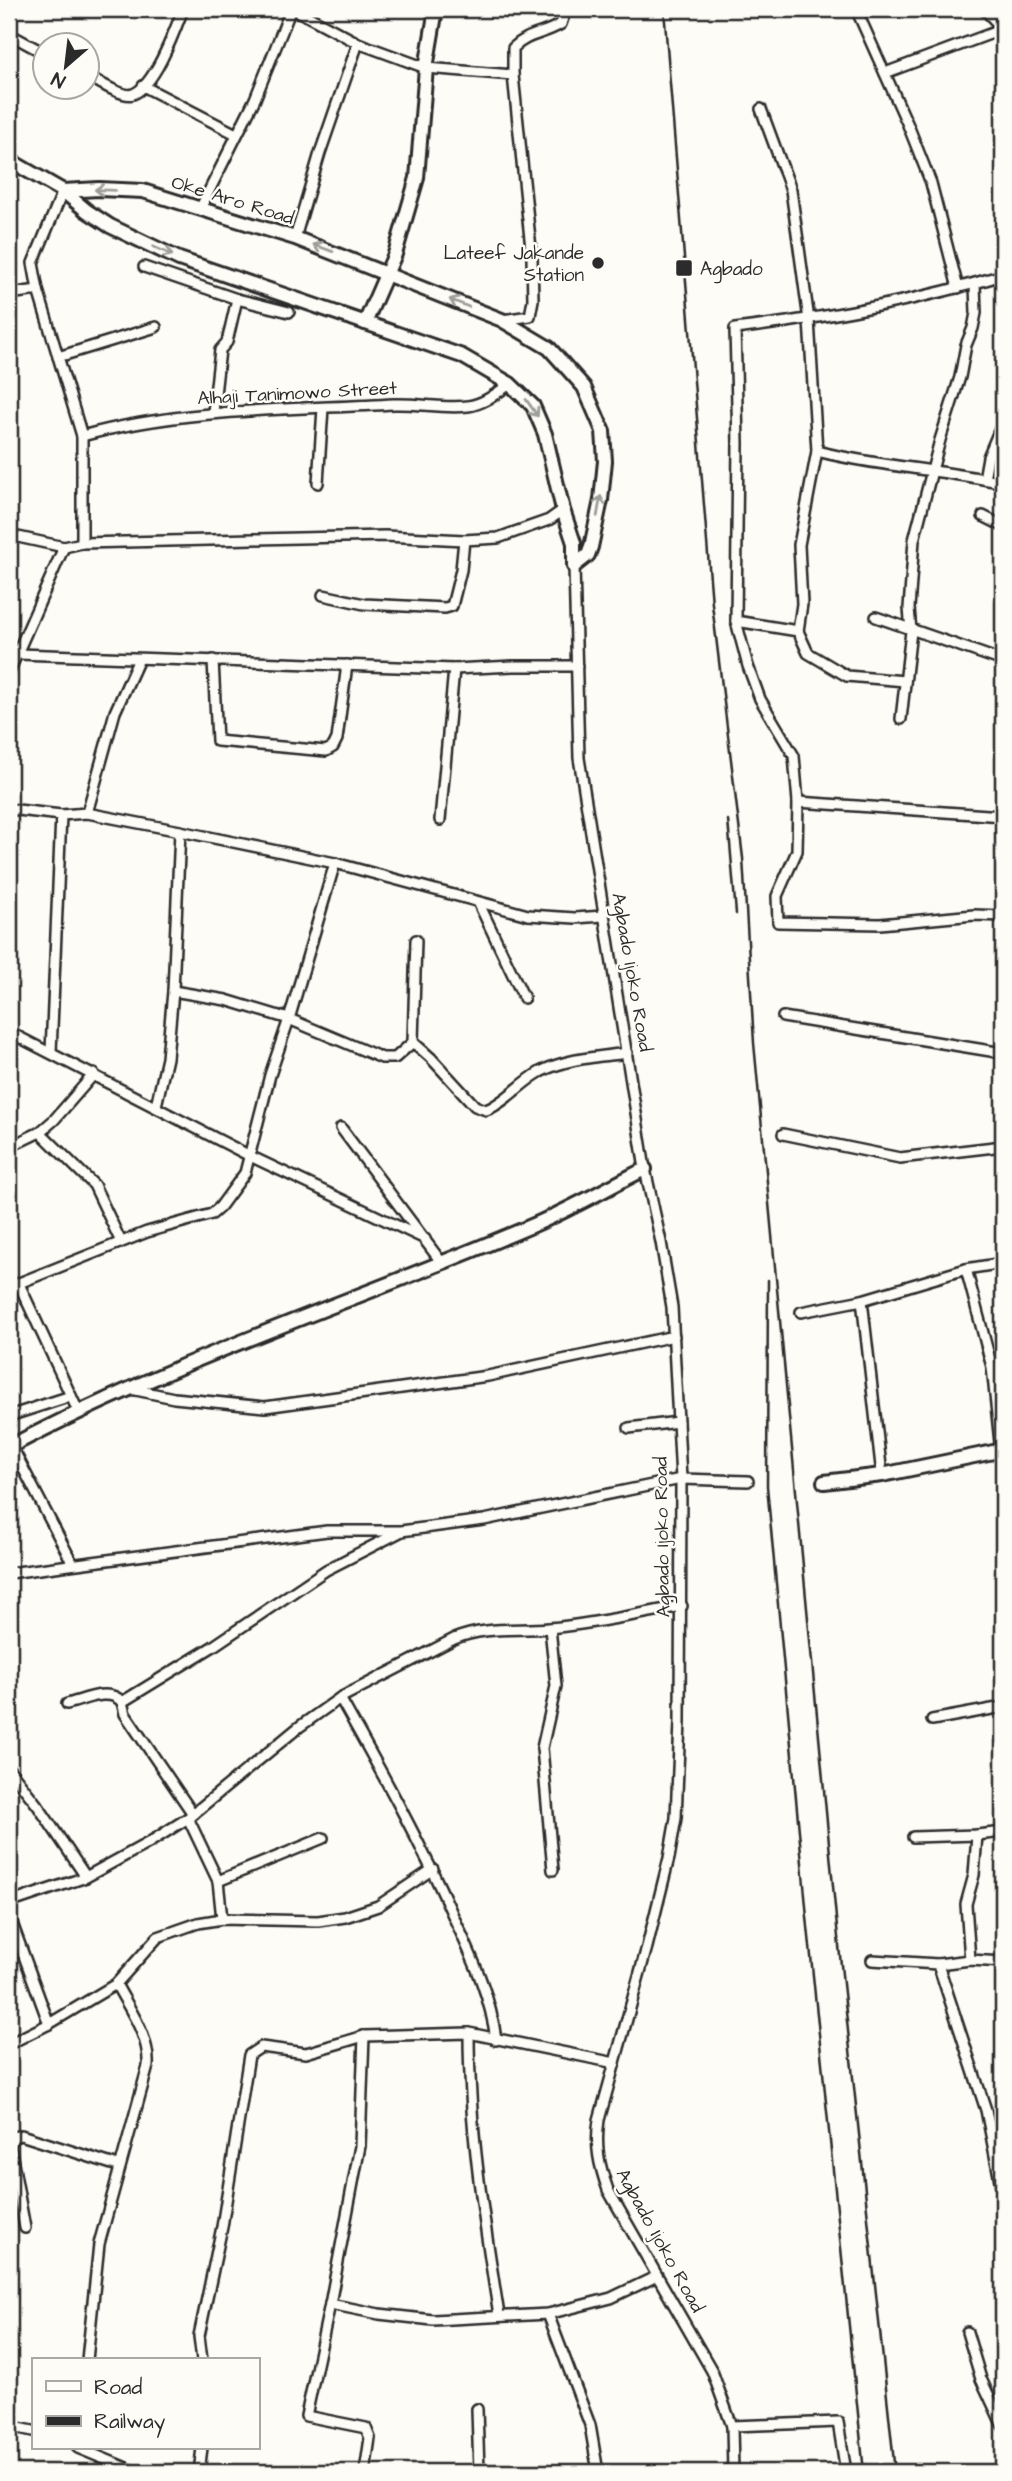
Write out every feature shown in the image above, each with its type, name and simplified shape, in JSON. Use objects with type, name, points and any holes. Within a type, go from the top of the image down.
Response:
[{"type":"main road","points":[[9,160],[63,191],[110,226],[179,259],[365,323],[395,254],[417,178],[426,68],[436,9]]},
{"type":"main road","name":"Oke Aro Road","points":[[63,191],[143,191],[295,238],[387,273]]},
{"type":"main road","points":[[387,273],[502,320],[549,348],[584,387],[603,431],[603,474],[592,547],[588,555],[574,566]]},
{"type":"main road","name":"Agbado Ijoko Road","points":[[365,323],[463,356],[510,384],[533,406],[545,434],[563,510],[574,543],[574,566]]},
{"type":"main road","points":[[10,1446],[131,1388],[538,1223],[645,1169]]},
{"type":"main road","points":[[824,1482],[882,1475],[1002,1451]]},
{"type":"street","points":[[102,83],[123,94],[133,94],[143,86],[162,61],[183,9]]},
{"type":"street","points":[[502,320],[530,316],[533,300],[513,75],[513,48],[524,37],[548,31],[561,24],[566,9]]},
{"type":"street","points":[[856,9],[931,183],[958,288]]},
{"type":"street","points":[[985,9],[1001,23],[1003,41]]},
{"type":"street","points":[[200,209],[298,10],[358,43],[426,68],[513,75]]},
{"type":"street","points":[[885,74],[995,32],[1001,23]]},
{"type":"street","points":[[9,34],[32,46]]},
{"type":"street","points":[[295,238],[320,153],[358,43]]},
{"type":"street","points":[[143,86],[236,134]]},
{"type":"street","points":[[761,109],[790,190],[809,320],[817,451],[799,545],[802,604],[798,631],[808,653],[847,676],[905,681]]},
{"type":"street","points":[[63,191],[33,263],[38,290],[82,436],[82,543]]},
{"type":"street","points":[[144,267],[237,299],[289,313]]},
{"type":"street","points":[[1003,275],[958,288],[809,320],[735,330],[738,443],[736,621],[760,699],[794,755],[798,802],[797,851],[777,896],[778,922],[880,924],[974,915],[1003,916]]},
{"type":"street","points":[[901,719],[911,631],[909,608],[914,540],[976,313],[975,284]]},
{"type":"street","points":[[9,294],[38,290]]},
{"type":"street","points":[[213,412],[220,350],[227,342],[237,299]]},
{"type":"street","points":[[58,357],[156,327]]},
{"type":"street","name":"Alhaji Tanimowo Street","points":[[82,436],[118,426],[213,412],[398,404],[470,406],[483,402],[510,384]]},
{"type":"street","points":[[318,483],[323,408]]},
{"type":"street","points":[[984,479],[988,457],[1002,424]]},
{"type":"street","points":[[817,451],[843,458],[1003,483]]},
{"type":"street","points":[[9,535],[64,547],[82,543],[385,536],[464,540],[498,538],[549,520],[563,510]]},
{"type":"street","points":[[983,516],[1003,526]]},
{"type":"street","points":[[323,594],[374,605],[452,606],[461,570],[464,540]]},
{"type":"street","points":[[9,672],[64,547]]},
{"type":"street","name":"Agbado Ijoko Road","points":[[574,566],[578,747],[645,1169],[661,1242],[674,1336],[681,1479],[680,1735],[673,1839],[648,1947],[598,2120],[596,2139],[599,2165],[608,2190],[712,2371],[732,2426],[733,2472]]},
{"type":"street","points":[[876,617],[1003,661]]},
{"type":"street","points":[[736,621],[798,631]]},
{"type":"street","points":[[18,654],[454,669],[577,666]]},
{"type":"street","points":[[87,813],[115,712],[139,659]]},
{"type":"street","points":[[213,660],[217,741],[326,751],[333,747],[337,738],[347,665]]},
{"type":"street","points":[[440,820],[454,669]]},
{"type":"street","points":[[798,802],[1003,816]]},
{"type":"street","points":[[9,809],[61,816],[87,813],[180,831],[335,863],[479,904],[528,915],[575,918],[603,916]]},
{"type":"street","points":[[51,1052],[61,816]]},
{"type":"street","points":[[156,1106],[167,1058],[173,991],[180,831]]},
{"type":"street","points":[[9,1287],[147,1232],[212,1214],[238,1185],[245,1173],[270,1075],[335,863]]},
{"type":"street","points":[[479,904],[524,998]]},
{"type":"street","points":[[173,991],[226,1000],[289,1019],[382,1058],[395,1058],[412,1042],[416,940]]},
{"type":"street","points":[[783,1017],[1003,1053]]},
{"type":"street","points":[[9,1032],[250,1156],[425,1239]]},
{"type":"street","points":[[412,1042],[431,1058],[475,1106],[486,1110],[495,1107],[511,1092],[541,1072],[574,1060],[627,1053]]},
{"type":"street","points":[[9,1147],[40,1132],[54,1120],[94,1074]]},
{"type":"street","points":[[341,1128],[442,1263]]},
{"type":"street","points":[[40,1132],[94,1185],[121,1242]]},
{"type":"street","points":[[783,1133],[900,1158],[1003,1146]]},
{"type":"street","points":[[801,1312],[862,1300],[966,1269],[1003,1263]]},
{"type":"street","points":[[966,1269],[992,1367],[1003,1471]]},
{"type":"street","points":[[19,1284],[78,1412]]},
{"type":"street","points":[[862,1300],[882,1475]]},
{"type":"street","points":[[131,1388],[174,1398],[265,1407],[488,1376],[674,1336]]},
{"type":"street","points":[[9,1416],[71,1396]]},
{"type":"street","points":[[629,1428],[678,1422]]},
{"type":"street","points":[[10,1446],[73,1564]]},
{"type":"street","points":[[9,1573],[327,1531],[401,1531],[484,1520],[681,1479],[748,1481]]},
{"type":"street","points":[[122,1702],[212,1647],[326,1570],[401,1531]]},
{"type":"street","points":[[9,1903],[86,1877],[190,1816],[299,1727],[340,1698],[470,1633],[551,1628],[682,1606]]},
{"type":"street","points":[[551,1628],[555,1686],[542,1748],[553,1870]]},
{"type":"street","points":[[67,1704],[110,1694],[117,1696],[122,1702],[125,1714],[190,1816],[218,1881],[222,1919]]},
{"type":"street","points":[[340,1698],[433,1869],[489,2001],[496,2040]]},
{"type":"street","points":[[932,1720],[1003,1707]]},
{"type":"street","points":[[9,1769],[38,1806],[86,1877]]},
{"type":"street","points":[[913,1837],[1003,1832]]},
{"type":"street","points":[[970,1960],[966,1904],[974,1875],[977,1835]]},
{"type":"street","points":[[218,1881],[323,1838]]},
{"type":"street","points":[[9,2044],[49,2024],[116,1984],[158,1937],[198,1923],[222,1919],[318,1921],[345,1917],[378,1906],[433,1869]]},
{"type":"street","points":[[9,1914],[49,2024]]},
{"type":"street","points":[[872,1960],[938,1964],[970,1960],[1003,1962]]},
{"type":"street","points":[[938,1964],[986,2110],[1003,2196]]},
{"type":"street","points":[[88,2358],[99,2244],[118,2166],[148,2066],[145,2040],[116,1984]]},
{"type":"street","points":[[202,2358],[199,2336],[222,2227],[249,2056],[261,2047],[306,2053],[364,2036],[469,2033],[615,2063]]},
{"type":"street","points":[[469,2033],[469,2086],[475,2164],[499,2315]]},
{"type":"street","points":[[364,2036],[360,2146],[306,2416],[366,2428],[370,2438],[365,2472]]},
{"type":"street","points":[[25,2228],[10,2146],[13,2137],[21,2135],[118,2166]]},
{"type":"street","points":[[330,2304],[379,2314],[433,2320],[548,2314],[611,2298],[657,2276]]},
{"type":"street","points":[[548,2314],[590,2425],[598,2472]]},
{"type":"street","points":[[967,2332],[981,2379],[1003,2426]]},
{"type":"street","points":[[477,2409],[478,2472]]},
{"type":"street","points":[[732,2426],[838,2422],[846,2472]]},
{"type":"street","points":[[9,2426],[32,2431]]},
{"type":"street","points":[[83,2450],[136,2472]]},
{"type":"street","points":[[199,2472],[202,2450]]},
{"type":"railway","points":[[664,9],[712,604],[743,858],[754,1043],[836,1918],[895,2472]]},
{"type":"railway","points":[[728,820],[736,914]]},
{"type":"railway","points":[[768,1280],[767,1486],[807,1917],[864,2472]]},
{"type":"place","name":"Lateef Jakande Station","points":[[598,263]]},
{"type":"place","name":"Agbado","points":[[684,268]]}]
